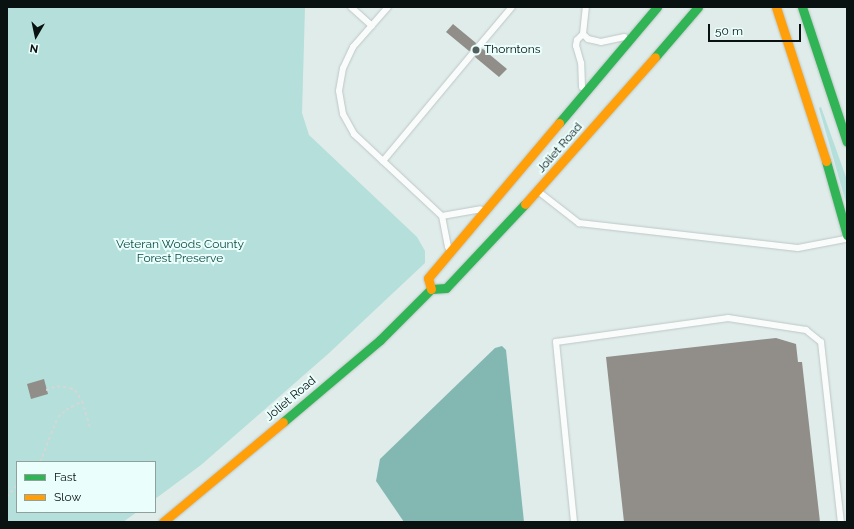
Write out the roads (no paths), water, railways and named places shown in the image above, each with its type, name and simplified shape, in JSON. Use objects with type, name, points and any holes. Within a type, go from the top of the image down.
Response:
[{"type":"main road","name":"Joliet Road","points":[[431,289],[428,278],[490,207],[657,7]]},
{"type":"main road","name":"Joliet Road","points":[[163,522],[380,340],[431,289],[446,288],[538,191],[698,7]]},
{"type":"main road","points":[[776,7],[818,129],[847,235]]},
{"type":"main road","points":[[805,8],[847,142]]},
{"type":"lane","points":[[351,7],[372,26]]},
{"type":"lane","points":[[388,7],[353,47],[343,68],[340,91],[343,114],[354,134],[442,216],[449,254]]},
{"type":"lane","points":[[479,46],[512,7]]},
{"type":"lane","points":[[580,98],[581,63],[576,46],[577,40],[583,34],[586,7]]},
{"type":"lane","points":[[583,34],[588,39],[601,42],[634,34]]},
{"type":"lane","points":[[383,161],[472,54]]},
{"type":"lane","points":[[538,191],[579,223],[798,248],[847,238]]},
{"type":"lane","points":[[442,216],[490,207]]},
{"type":"lane","points":[[574,522],[556,342],[728,318],[806,330],[821,342],[841,522]]},
{"type":"place","name":"Thorntons","points":[[476,50]]},
{"type":"park label","name":"Veteran Woods County Forest Preserve","points":[[180,252]]}]
